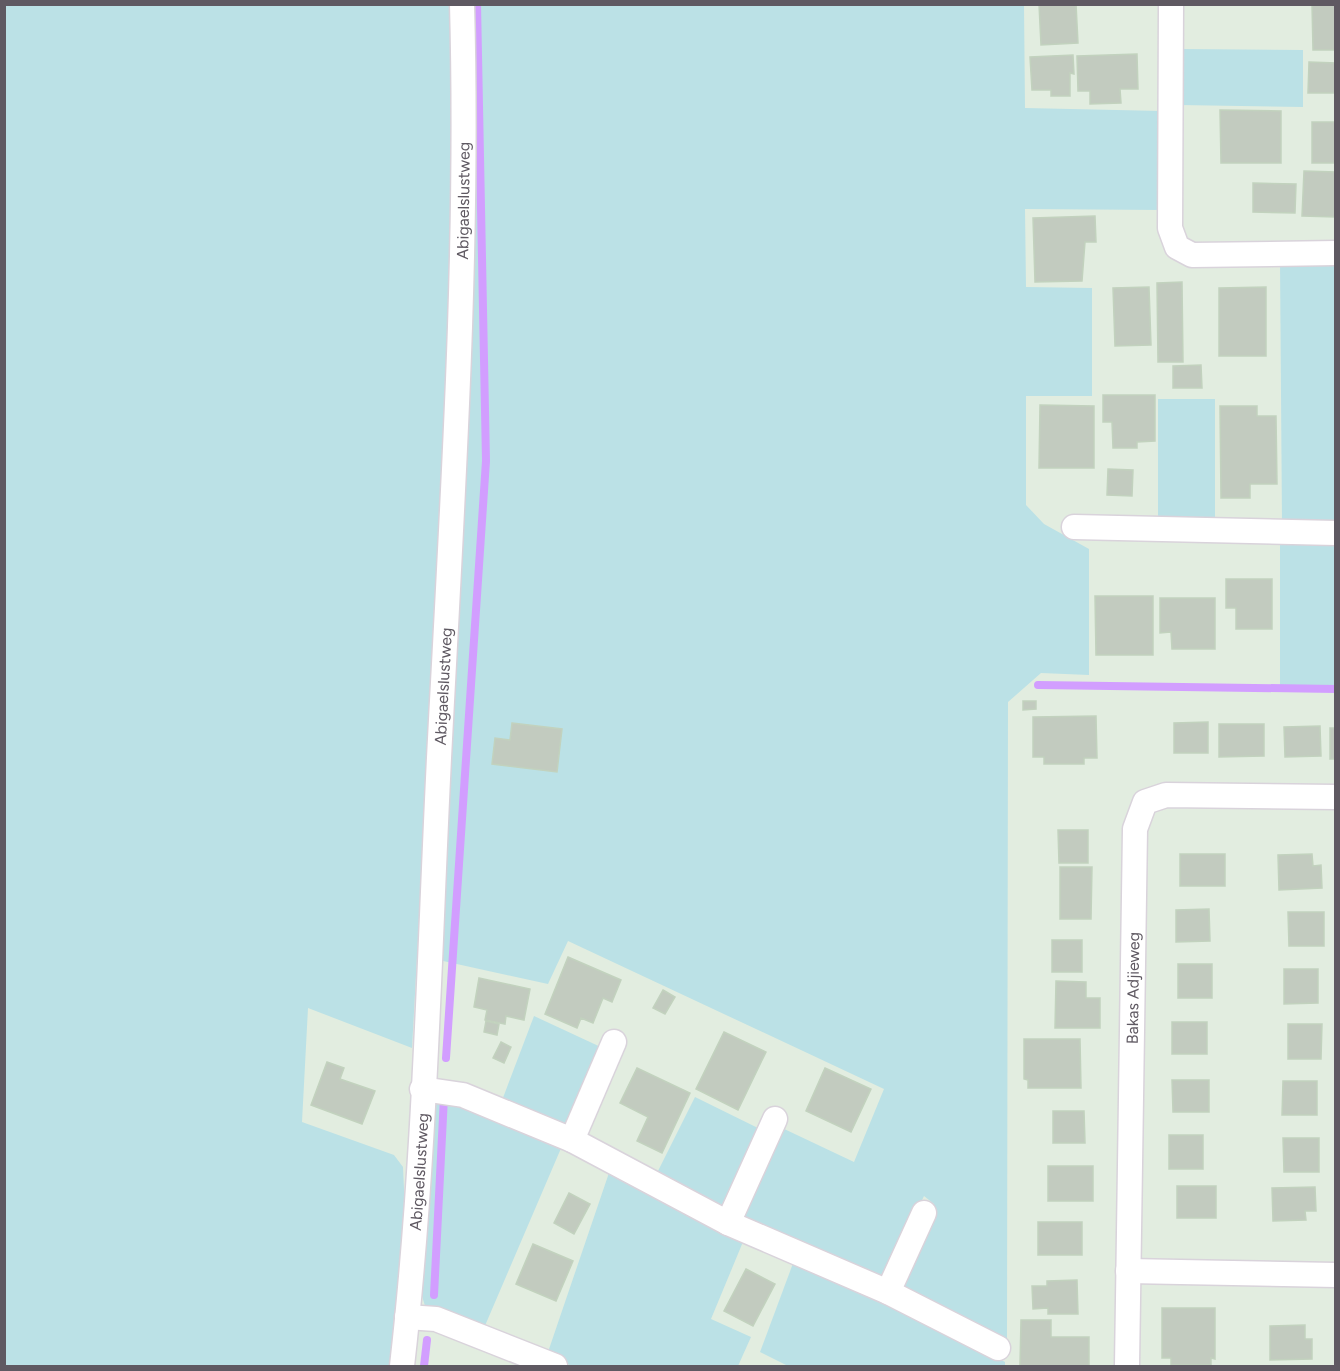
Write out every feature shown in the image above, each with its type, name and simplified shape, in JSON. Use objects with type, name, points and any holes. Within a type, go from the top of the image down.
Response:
[{"type":"street","name":"Abigaelslustweg","points":[[402,1366],[422,1089],[454,455],[465,118],[462,4]]},
{"type":"street","points":[[1171,4],[1170,228],[1177,246],[1192,255],[1335,254]]},
{"type":"street","points":[[1074,527],[1335,533]]},
{"type":"street","name":"Bakas Adjieweg","points":[[1127,1366],[1135,829],[1145,802],[1166,795],[1335,797]]},
{"type":"street","points":[[572,1140],[614,1042]]},
{"type":"street","points":[[422,1089],[463,1095],[572,1140],[728,1223],[888,1292],[998,1348]]},
{"type":"street","points":[[728,1223],[775,1119]]},
{"type":"street","points":[[888,1292],[924,1213]]},
{"type":"street","points":[[1128,1271],[1335,1275]]},
{"type":"street","points":[[407,1317],[436,1319],[555,1366]]},
{"type":"shaded area","points":[[5,5],[454,5],[457,121],[445,454],[412,1048],[308,1008],[302,1122],[394,1155],[403,1167],[406,1233],[393,1366],[5,1366]]},
{"type":"shaded area","points":[[468,5],[1024,5],[1025,108],[1162,111],[1163,210],[1025,209],[1026,287],[1092,288],[1092,396],[1026,396],[1026,505],[1044,524],[1089,549],[1089,675],[1041,673],[1008,702],[1007,1344],[897,1289],[934,1204],[924,1196],[882,1282],[738,1219],[780,1127],[854,1162],[884,1089],[568,941],[548,984],[434,959]]},
{"type":"shaded area","points":[[1179,49],[1303,50],[1303,107],[1179,105]]},
{"type":"shaded area","points":[[1280,262],[1335,262],[1335,525],[1282,524]]},
{"type":"shaded area","points":[[1158,399],[1215,399],[1215,522],[1158,522]]},
{"type":"shaded area","points":[[1280,539],[1335,540],[1335,689],[1280,688]]},
{"type":"shaded area","points":[[534,1016],[605,1049],[566,1130],[501,1103]]},
{"type":"shaded area","points":[[695,1097],[762,1130],[725,1215],[655,1177]]},
{"type":"shaded area","points":[[435,1101],[462,1105],[562,1146],[484,1328],[425,1306],[422,1296],[429,1103]]},
{"type":"shaded area","points":[[611,1167],[745,1237],[711,1319],[751,1337],[738,1366],[572,1366],[547,1355]]},
{"type":"shaded area","points":[[795,1258],[884,1297],[1005,1362],[1005,1366],[788,1366],[760,1352]]},
{"type":"building","points":[[1039,4],[1076,4],[1078,43],[1041,45]]},
{"type":"building","points":[[1312,4],[1336,4],[1336,50],[1313,50]]},
{"type":"building","points":[[1137,54],[1138,89],[1120,89],[1121,103],[1090,104],[1090,91],[1078,91],[1077,56]]},
{"type":"building","points":[[1073,55],[1074,74],[1070,73],[1070,96],[1051,96],[1051,90],[1032,90],[1030,57]]},
{"type":"building","points":[[1309,62],[1336,63],[1336,93],[1308,93]]},
{"type":"building","points":[[1220,110],[1281,111],[1281,163],[1221,163]]},
{"type":"building","points":[[1312,122],[1336,122],[1336,163],[1312,163]]},
{"type":"building","points":[[1304,171],[1336,172],[1336,217],[1302,216]]},
{"type":"building","points":[[1253,183],[1296,184],[1295,213],[1253,212]]},
{"type":"building","points":[[1095,216],[1096,242],[1085,242],[1082,281],[1035,282],[1033,218]]},
{"type":"building","points":[[1182,282],[1183,362],[1158,362],[1157,283]]},
{"type":"building","points":[[1149,287],[1151,345],[1115,346],[1113,288]]},
{"type":"building","points":[[1266,287],[1266,356],[1219,356],[1219,288]]},
{"type":"building","points":[[1201,365],[1202,388],[1173,388],[1173,366]]},
{"type":"building","points":[[1103,395],[1155,395],[1155,441],[1137,442],[1137,448],[1113,448],[1112,422],[1103,422]]},
{"type":"building","points":[[1040,405],[1094,406],[1094,468],[1039,468]]},
{"type":"building","points":[[1220,406],[1257,406],[1257,416],[1276,416],[1277,484],[1250,484],[1250,498],[1221,498]]},
{"type":"building","points":[[1108,469],[1133,470],[1132,496],[1107,495]]},
{"type":"building","points":[[1226,579],[1272,579],[1272,629],[1236,629],[1236,608],[1226,608]]},
{"type":"building","points":[[1095,596],[1153,596],[1153,655],[1096,655]]},
{"type":"building","points":[[1160,598],[1215,598],[1215,649],[1172,649],[1171,632],[1160,633]]},
{"type":"building","points":[[1023,701],[1036,701],[1036,709],[1023,710]]},
{"type":"building","points":[[1096,716],[1097,758],[1084,758],[1084,764],[1044,764],[1044,757],[1033,757],[1033,717]]},
{"type":"building","points":[[1208,722],[1208,753],[1174,753],[1174,723]]},
{"type":"building","points":[[512,723],[562,729],[557,772],[492,764],[495,738],[510,740]]},
{"type":"building","points":[[1219,724],[1264,724],[1264,756],[1219,757]]},
{"type":"building","points":[[1320,726],[1321,756],[1285,757],[1284,727]]},
{"type":"building","points":[[1330,728],[1336,728],[1336,759],[1330,759]]},
{"type":"building","points":[[1058,830],[1088,830],[1088,863],[1059,863]]},
{"type":"building","points":[[1180,854],[1225,854],[1225,886],[1180,886]]},
{"type":"building","points":[[1312,854],[1313,866],[1321,865],[1322,888],[1279,890],[1278,855]]},
{"type":"building","points":[[1060,867],[1092,867],[1091,919],[1060,919]]},
{"type":"building","points":[[1209,909],[1210,941],[1176,942],[1176,910]]},
{"type":"building","points":[[1288,912],[1324,912],[1324,946],[1289,946]]},
{"type":"building","points":[[1052,940],[1082,940],[1082,972],[1052,972]]},
{"type":"building","points":[[568,957],[621,980],[612,1002],[603,998],[593,1023],[581,1018],[577,1028],[545,1014]]},
{"type":"building","points":[[1178,964],[1212,964],[1212,998],[1178,998]]},
{"type":"building","points":[[1284,969],[1318,969],[1318,1003],[1284,1004]]},
{"type":"building","points":[[479,978],[530,989],[524,1020],[506,1016],[505,1024],[485,1020],[487,1010],[474,1007]]},
{"type":"building","points":[[1056,981],[1086,982],[1086,998],[1100,998],[1100,1028],[1055,1028]]},
{"type":"building","points":[[663,990],[675,997],[665,1014],[653,1008]]},
{"type":"building","points":[[486,1021],[499,1024],[497,1035],[484,1032]]},
{"type":"building","points":[[1172,1022],[1207,1022],[1207,1054],[1172,1054]]},
{"type":"building","points":[[1288,1024],[1322,1024],[1321,1059],[1288,1059]]},
{"type":"building","points":[[724,1032],[766,1052],[738,1110],[696,1089]]},
{"type":"building","points":[[1024,1039],[1080,1039],[1081,1088],[1028,1088],[1028,1080],[1024,1079]]},
{"type":"building","points":[[501,1042],[511,1047],[504,1063],[493,1058]]},
{"type":"building","points":[[327,1062],[344,1068],[340,1079],[375,1091],[362,1124],[311,1105]]},
{"type":"building","points":[[637,1068],[690,1093],[662,1153],[637,1141],[648,1117],[620,1103]]},
{"type":"building","points":[[825,1068],[871,1089],[851,1132],[806,1111]]},
{"type":"building","points":[[1172,1080],[1209,1080],[1209,1112],[1173,1112]]},
{"type":"building","points":[[1283,1081],[1317,1081],[1317,1115],[1282,1115]]},
{"type":"building","points":[[1053,1111],[1084,1111],[1085,1143],[1053,1143]]},
{"type":"building","points":[[1169,1135],[1203,1135],[1203,1169],[1169,1169]]},
{"type":"building","points":[[1283,1138],[1319,1138],[1319,1172],[1284,1172]]},
{"type":"building","points":[[1048,1166],[1093,1166],[1093,1201],[1048,1201]]},
{"type":"building","points":[[1177,1186],[1216,1186],[1216,1218],[1177,1218]]},
{"type":"building","points":[[1315,1187],[1316,1211],[1305,1211],[1306,1220],[1273,1221],[1272,1188]]},
{"type":"building","points":[[569,1193],[590,1204],[574,1234],[554,1223]]},
{"type":"building","points":[[1038,1222],[1082,1222],[1082,1255],[1038,1255]]},
{"type":"building","points":[[533,1244],[573,1261],[556,1301],[516,1284]]},
{"type":"building","points":[[746,1269],[775,1284],[753,1326],[724,1311]]},
{"type":"building","points":[[1077,1280],[1078,1314],[1048,1314],[1048,1308],[1033,1309],[1032,1286],[1047,1286],[1047,1281]]},
{"type":"building","points":[[1162,1308],[1215,1308],[1215,1359],[1211,1358],[1211,1365],[1171,1365],[1171,1358],[1162,1358]]},
{"type":"building","points":[[1021,1320],[1051,1320],[1051,1337],[1089,1337],[1089,1366],[1020,1366]]},
{"type":"building","points":[[1305,1325],[1305,1339],[1312,1339],[1312,1359],[1270,1360],[1270,1326]]},
{"type":"waterway","points":[[446,1058],[486,461],[477,4]]},
{"type":"waterway","points":[[1038,685],[1336,689]]},
{"type":"waterway","points":[[434,1295],[444,1097]]},
{"type":"waterway","points":[[424,1366],[427,1340]]}]
